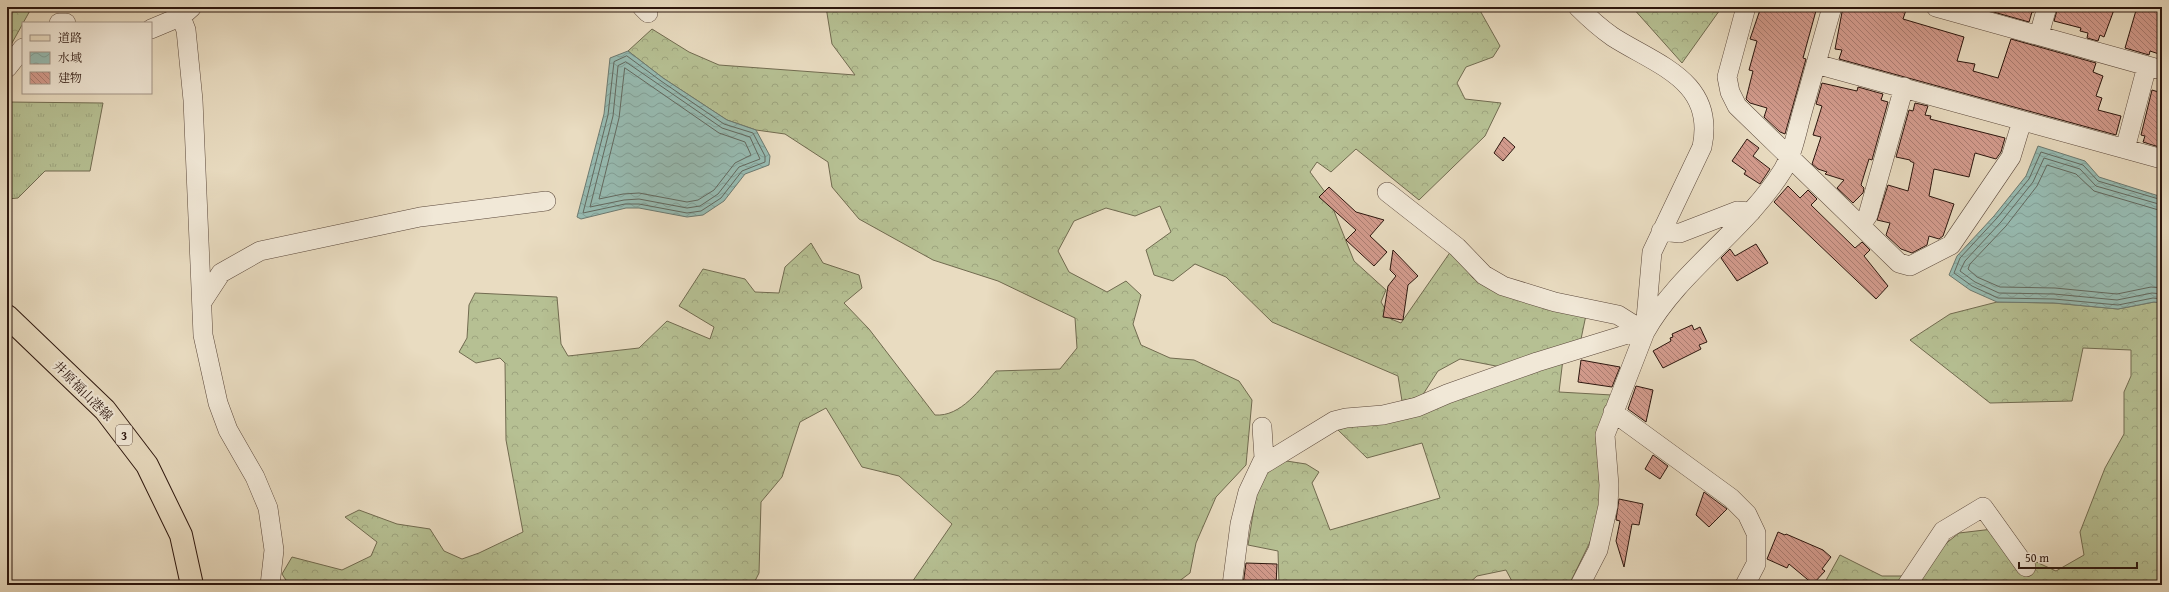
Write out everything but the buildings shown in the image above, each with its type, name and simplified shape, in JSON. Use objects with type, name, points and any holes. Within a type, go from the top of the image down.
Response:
[{"type":"main road","name":"井原福山港線","points":[[7,316],[105,410],[147,465],[181,535],[192,585]]},
{"type":"street","points":[[1578,7],[1595,24],[1613,37],[1675,72],[1689,87],[1700,106],[1705,131],[1702,147],[1661,230],[1649,263],[1645,332]]},
{"type":"street","points":[[1746,7],[1727,77],[1730,92],[1737,106],[1862,225],[1899,263],[1910,266],[1951,245],[2011,157],[2022,121]]},
{"type":"street","points":[[1580,585],[1598,550],[1608,506],[1609,485],[1605,435],[1612,412],[1645,332],[1653,318],[1672,294],[1751,212],[1783,170],[1789,157],[1832,7]]},
{"type":"street","points":[[1936,7],[2155,68],[2125,148]]},
{"type":"street","points":[[2039,35],[2047,7]]},
{"type":"street","points":[[152,28],[184,10],[193,100],[203,335],[218,403],[228,430],[255,477],[268,508],[274,550],[270,585]]},
{"type":"street","points":[[7,68],[22,49]]},
{"type":"street","points":[[1816,64],[2162,159]]},
{"type":"street","points":[[1862,225],[1868,215],[1904,87]]},
{"type":"street","points":[[1387,192],[1457,247],[1484,275],[1504,286],[1555,302],[1618,315],[1645,332]]},
{"type":"street","points":[[202,302],[221,273],[260,252],[420,217],[546,201]]},
{"type":"street","points":[[1661,230],[1680,233],[1737,211],[1751,212]]},
{"type":"street","points":[[1262,465],[1334,421],[1346,418],[1383,415],[1417,407],[1447,394],[1537,362],[1631,333],[1645,332]]},
{"type":"street","points":[[1612,412],[1731,498],[1747,514],[1756,533],[1756,564],[1745,585]]},
{"type":"street","points":[[1232,585],[1240,524],[1248,492],[1264,458],[1262,427]]},
{"type":"street","points":[[1907,585],[1943,531],[1983,507],[2026,566]]},
{"type":"green space","points":[[7,7],[32,7],[24,22],[22,22],[22,25],[7,52]]},
{"type":"green space","points":[[826,7],[1478,7],[1500,46],[1493,57],[1466,67],[1457,83],[1465,99],[1501,103],[1485,136],[1419,200],[1356,149],[1331,172],[1317,162],[1310,172],[1328,196],[1354,261],[1386,290],[1381,302],[1391,319],[1401,323],[1451,251],[1473,278],[1523,297],[1586,315],[1581,339],[1501,367],[1460,359],[1438,371],[1422,396],[1402,401],[1398,376],[1272,322],[1226,277],[1195,264],[1173,281],[1154,275],[1146,250],[1171,232],[1160,206],[1135,216],[1106,208],[1074,221],[1058,251],[1069,272],[1107,292],[1126,281],[1141,295],[1133,324],[1141,345],[1170,358],[1194,360],[1239,381],[1252,400],[1246,465],[1216,497],[1196,543],[1190,573],[1174,585],[910,585],[952,524],[899,476],[862,467],[826,408],[800,422],[782,477],[761,502],[759,573],[753,585],[587,585],[585,581],[575,585],[289,585],[282,574],[292,557],[342,570],[371,556],[377,542],[345,517],[359,510],[397,524],[430,529],[444,551],[462,559],[479,553],[523,532],[506,440],[505,363],[500,358],[476,363],[459,352],[467,338],[469,305],[475,293],[557,297],[561,344],[568,356],[639,348],[667,321],[710,339],[714,327],[679,306],[703,269],[745,279],[755,292],[779,293],[785,267],[811,243],[823,263],[859,275],[862,288],[844,303],[869,329],[935,415],[953,412],[962,407],[977,393],[996,371],[1060,369],[1077,348],[1075,318],[998,281],[933,260],[859,219],[832,187],[828,162],[785,134],[756,130],[727,120],[663,78],[628,51],[652,29],[689,52],[719,65],[855,75],[832,44]]},
{"type":"green space","points":[[1632,7],[1722,7],[1682,63]]},
{"type":"green space","points":[[7,102],[103,103],[90,171],[45,171],[18,198],[7,199]]},
{"type":"green space","points":[[1997,302],[2054,303],[2118,309],[2154,302],[2162,303],[2162,585],[1824,584],[1840,555],[1882,576],[1924,576],[1939,549],[1959,533],[1993,529],[2023,556],[2056,571],[2084,555],[2080,532],[2105,468],[2124,434],[2124,392],[2131,376],[2131,350],[2083,348],[2072,401],[1990,403],[1910,340],[1950,314]]},
{"type":"green space","points":[[1563,359],[1559,392],[1612,395],[1596,434],[1601,504],[1591,540],[1569,585],[1514,585],[1506,570],[1477,576],[1467,585],[1279,585],[1278,551],[1248,545],[1259,477],[1280,460],[1306,464],[1319,472],[1312,483],[1330,530],[1440,498],[1422,443],[1367,458],[1338,430]]},
{"type":"water","points":[[628,51],[663,78],[727,120],[756,130],[770,156],[769,165],[745,174],[724,201],[703,215],[687,217],[639,208],[626,208],[581,219],[577,217],[604,114],[610,58]]},
{"type":"water","points":[[2038,146],[2085,161],[2099,177],[2162,197],[2162,303],[2154,302],[2118,309],[2054,303],[1997,302],[1970,290],[1949,275],[1957,256],[1994,216],[2026,176]]}]
